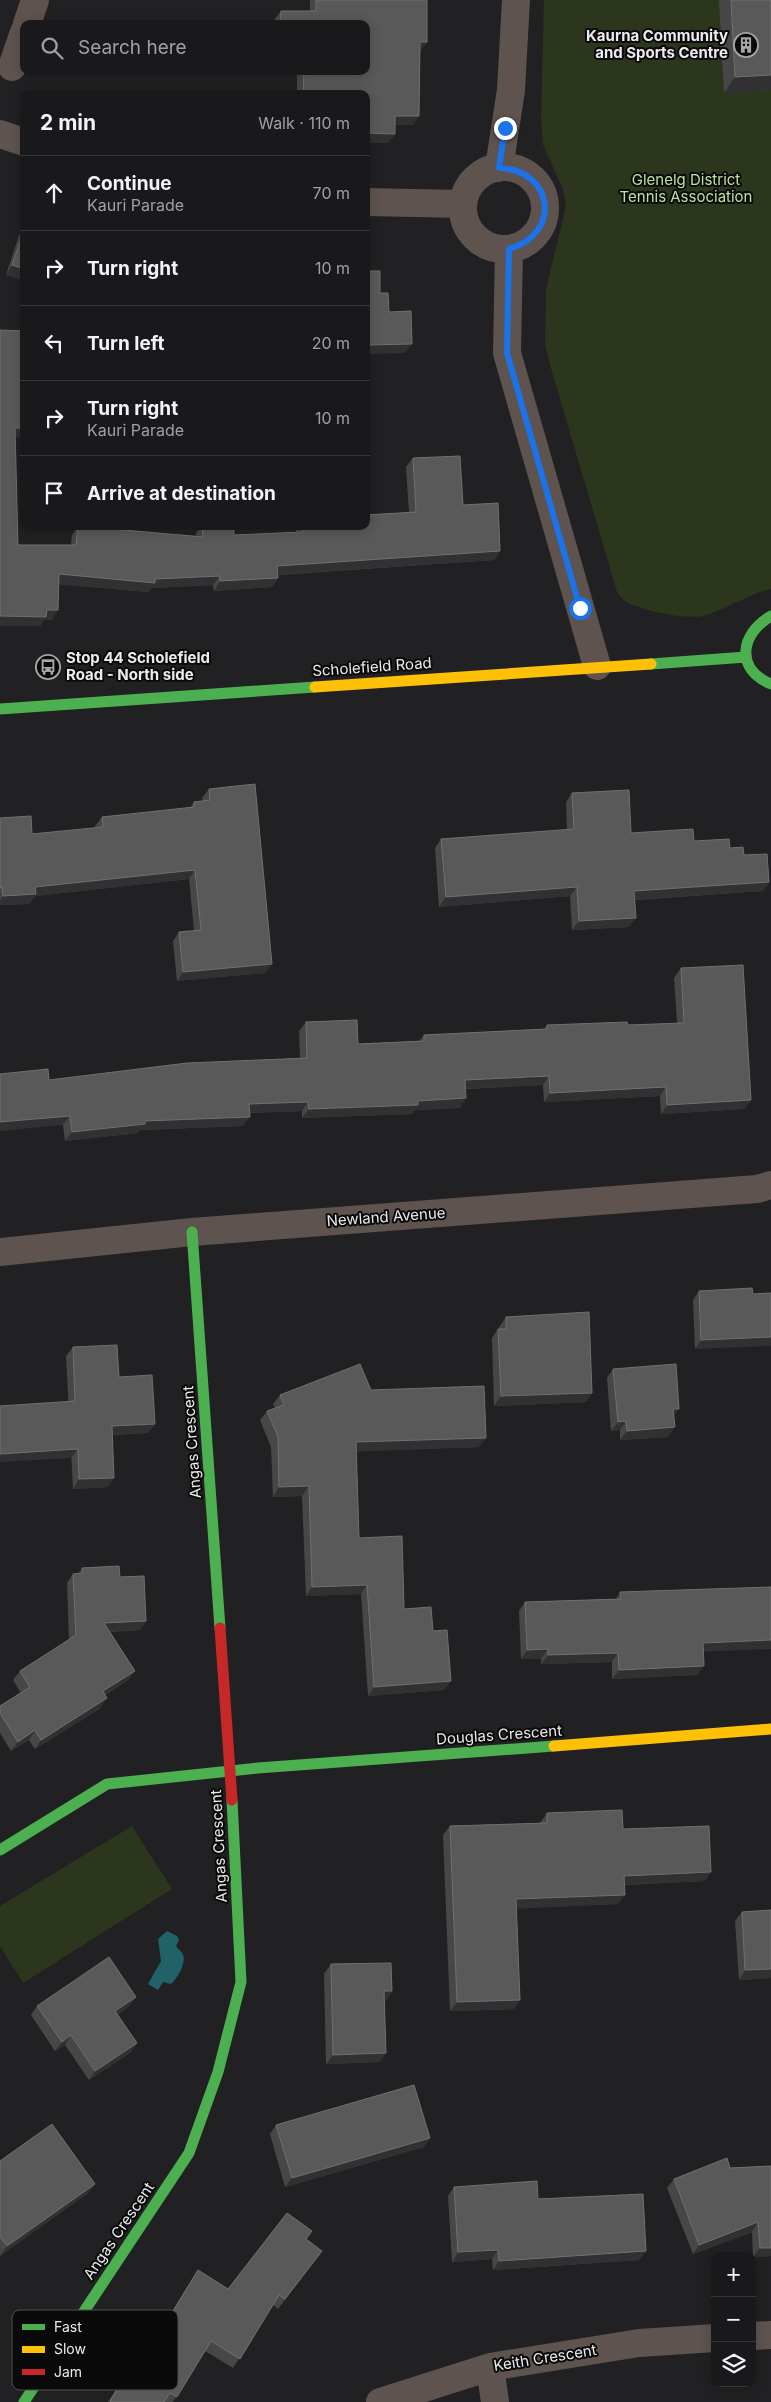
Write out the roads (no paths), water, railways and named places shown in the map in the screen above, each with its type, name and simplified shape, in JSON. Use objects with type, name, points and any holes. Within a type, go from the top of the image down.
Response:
[{"type":"street","points":[[28,20],[35,0]]},
{"type":"street","points":[[499,168],[511,90],[516,0]]},
{"type":"street","points":[[12,67],[20,44]]},
{"type":"street","points":[[0,134],[20,141]]},
{"type":"street","points":[[499,168],[513,168],[526,174],[537,184],[545,201],[545,215],[540,229],[530,240],[509,249],[495,248],[482,243],[471,233],[464,221],[463,204],[467,190],[475,179],[487,171],[499,168]]},
{"type":"street","points":[[370,202],[463,204]]},
{"type":"street","points":[[509,249],[507,353],[597,666]]},
{"type":"street","points":[[771,616],[758,623],[750,632],[746,644],[746,657],[749,666],[756,676],[771,684]]},
{"type":"street","name":"Scholefield Road","points":[[0,709],[746,657]]},
{"type":"street","name":"Newland Avenue","points":[[0,1252],[192,1232],[757,1189],[771,1185]]},
{"type":"street","name":"Angas Crescent","points":[[85,2310],[189,2153],[218,2072],[241,1982],[230,1770],[192,1232]]},
{"type":"street","name":"Douglas Crescent","points":[[0,1850],[107,1784],[230,1770],[771,1729]]},
{"type":"street","points":[[756,2336],[771,2335]]},
{"type":"street","name":"Keith Crescent","points":[[380,2402],[490,2367],[639,2343],[711,2338]]},
{"type":"street","points":[[490,2367],[495,2402]]},
{"type":"street","name":"Angas Crescent","points":[[24,2402],[32,2390]]},
{"type":"water","points":[[167,1931],[177,1936],[179,1940],[176,1946],[182,1953],[184,1961],[179,1974],[173,1982],[171,1984],[163,1982],[158,1990],[148,1984],[161,1961],[158,1939]]},
{"type":"place","name":"Kaurna Community and Sports Centre","points":[[746,45]]},
{"type":"place","name":"Stop 44 Scholefield Road - North side","points":[[48,667]]},
{"type":"park label","name":"Glenelg District Tennis Association","points":[[686,188]]}]
